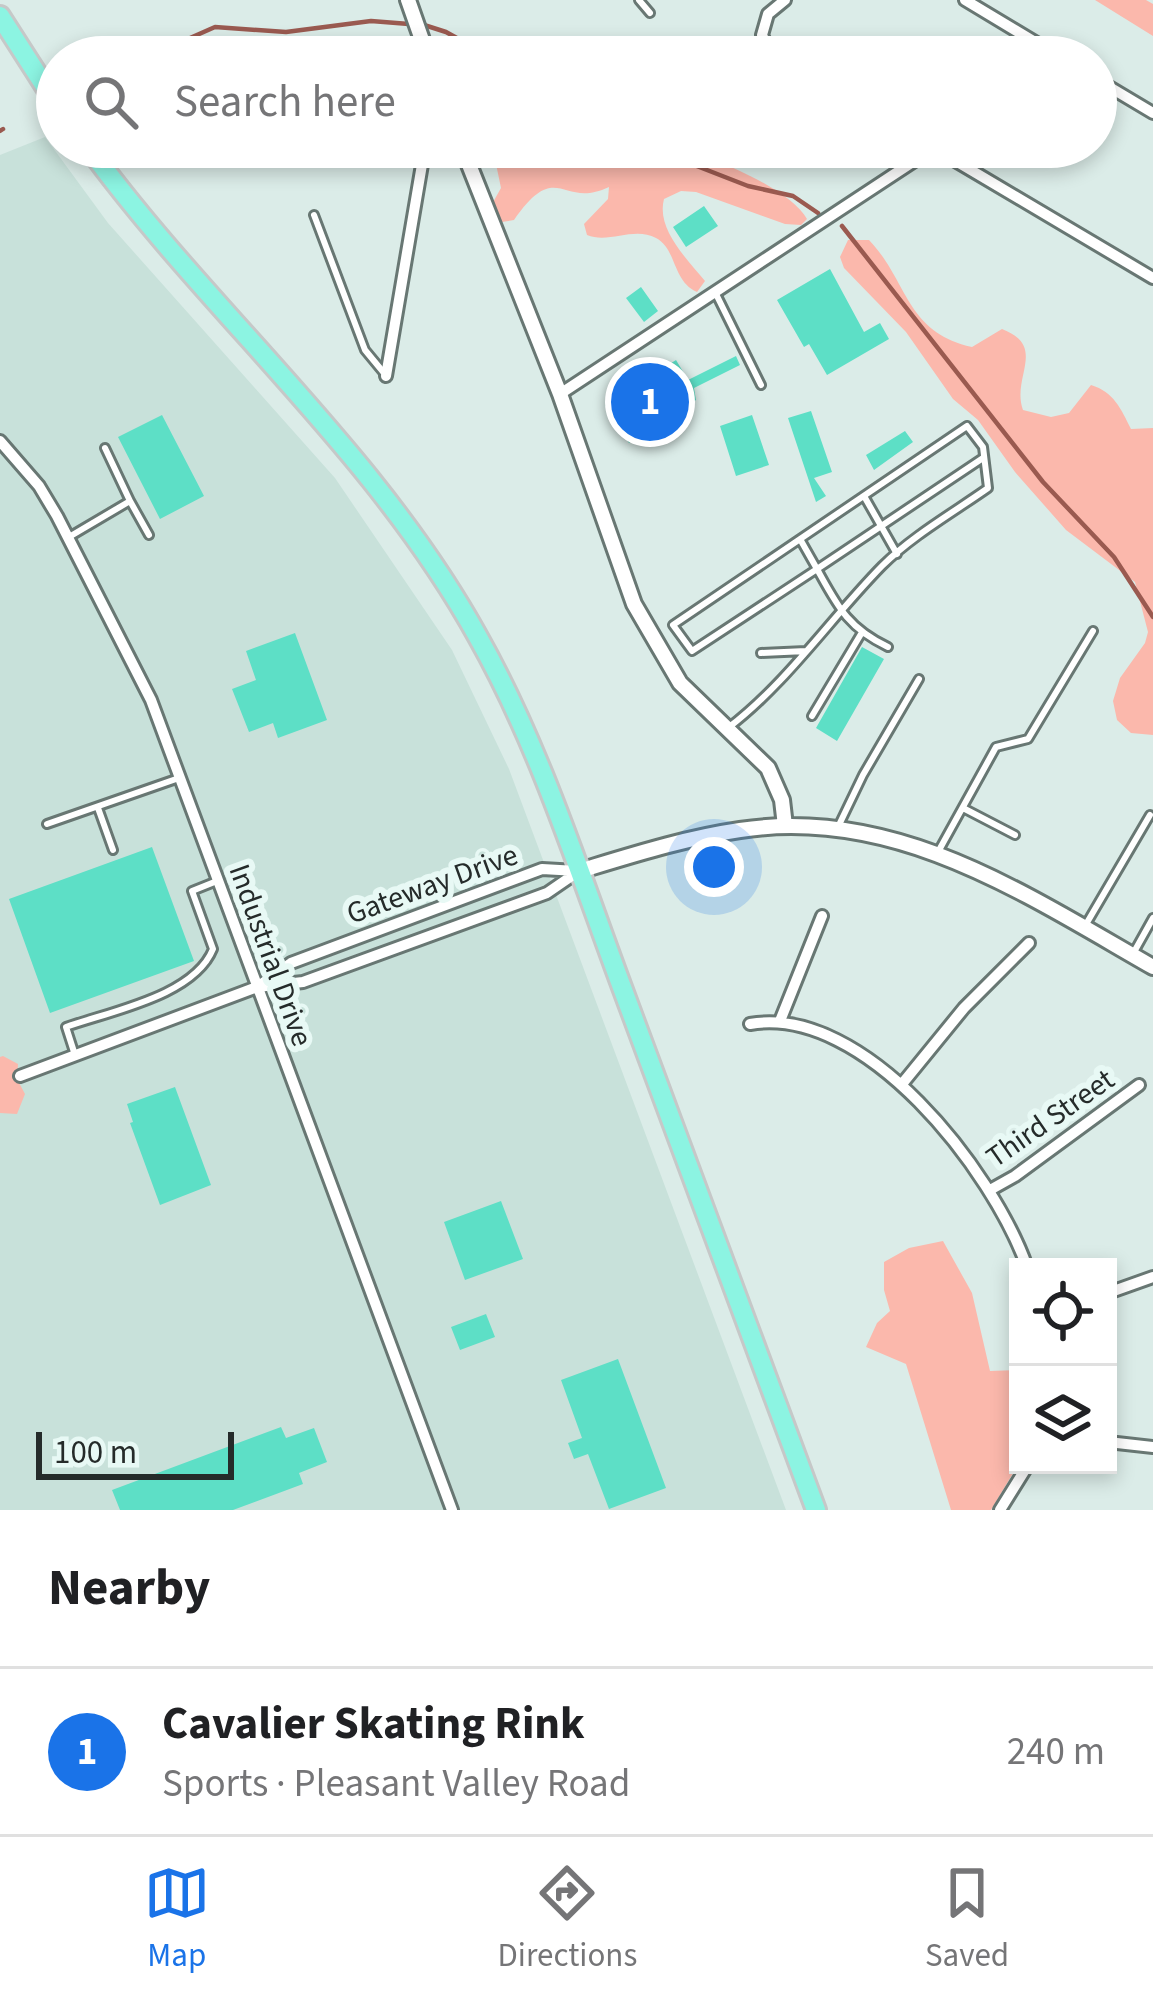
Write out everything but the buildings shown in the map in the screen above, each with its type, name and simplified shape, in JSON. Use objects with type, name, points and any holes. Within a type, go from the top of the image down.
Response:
[{"type":"main road","points":[[0,16],[36,72]]},
{"type":"main road","points":[[103,168],[130,206],[352,454],[422,549],[478,637],[534,756],[579,872],[816,1510]]},
{"type":"street","points":[[762,36],[768,14],[785,0]]},
{"type":"street","points":[[965,0],[1025,36]]},
{"type":"street","points":[[410,6],[420,36]]},
{"type":"street","points":[[1117,92],[1153,113]]},
{"type":"street","points":[[386,376],[421,168]]},
{"type":"street","points":[[470,168],[647,633],[680,683],[768,769],[782,800],[785,826]]},
{"type":"street","points":[[560,394],[902,168]]},
{"type":"street","points":[[968,168],[1153,278]]},
{"type":"street","name":"Industrial Drive","points":[[0,440],[39,486],[133,659],[452,1510]]},
{"type":"street","points":[[579,872],[697,837],[785,826],[838,827],[898,838],[938,852],[1153,967]]},
{"type":"street","name":"Gateway Drive","points":[[257,987],[291,963],[542,869],[579,872]]},
{"type":"street","name":"Gateway Drive","points":[[20,1076],[257,987],[303,982],[547,893],[579,872]]},
{"type":"street","points":[[780,1021],[822,916]]},
{"type":"street","points":[[902,1084],[964,1008],[1029,943]]},
{"type":"street","points":[[750,1024],[801,1025],[902,1084],[947,1130],[990,1190],[1023,1258]]},
{"type":"street","name":"Third Street","points":[[990,1190],[1138,1085]]},
{"type":"street","points":[[1117,1290],[1153,1276]]},
{"type":"street","points":[[1117,1443],[1153,1447]]},
{"type":"street","points":[[1000,1510],[1022,1474]]},
{"type":"lane","points":[[639,0],[650,13]]},
{"type":"lane","points":[[314,215],[364,350],[386,376]]},
{"type":"lane","points":[[716,294],[761,385]]},
{"type":"lane","points":[[728,728],[763,701],[897,554],[988,488],[983,447],[967,425],[674,625],[692,651],[983,458]]},
{"type":"lane","points":[[105,448],[148,535]]},
{"type":"lane","points":[[863,496],[897,554]]},
{"type":"lane","points":[[69,537],[130,501]]},
{"type":"lane","points":[[800,539],[841,612],[862,634],[888,647]]},
{"type":"lane","points":[[938,852],[996,747],[1028,739],[1093,631]]},
{"type":"lane","points":[[812,716],[862,634]]},
{"type":"lane","points":[[761,653],[806,651]]},
{"type":"lane","points":[[838,827],[919,680]]},
{"type":"lane","points":[[47,824],[179,778]]},
{"type":"lane","points":[[98,808],[113,850]]},
{"type":"lane","points":[[963,808],[1015,835]]},
{"type":"lane","points":[[1083,928],[1150,815]]},
{"type":"lane","points":[[76,1055],[67,1027],[186,984],[207,963],[213,949],[192,891],[218,880]]},
{"type":"lane","points":[[1132,955],[1153,918]]},
{"type":"shaded area","points":[[1095,0],[1153,4],[1153,36]]},
{"type":"shaded area","points":[[36,141],[36,168],[68,168],[108,223],[335,478],[452,650],[509,769],[786,1510],[0,1510],[0,155]]},
{"type":"shaded area","points":[[497,168],[732,168],[782,195],[807,219],[801,225],[785,224],[696,192],[681,191],[664,199],[669,232],[705,281],[697,292],[683,280],[668,250],[656,238],[587,235],[584,224],[608,199],[609,187],[580,193],[551,188],[529,201],[514,220],[502,222],[492,204],[501,188]]},
{"type":"shaded area","points":[[848,240],[869,240],[921,318],[950,340],[972,347],[1002,329],[1016,336],[1026,354],[1023,410],[1051,417],[1069,413],[1091,385],[1111,397],[1131,429],[1153,428],[1153,735],[1131,733],[1117,720],[1113,701],[1120,678],[1148,632],[1135,582],[1066,530],[978,420],[953,399],[906,332],[844,268],[840,257]]},
{"type":"shaded area","points":[[3,1056],[18,1064],[17,1079],[25,1094],[17,1114],[0,1113]]},
{"type":"shaded area","points":[[943,1241],[972,1293],[990,1371],[1009,1370],[1013,1474],[991,1510],[951,1510],[906,1364],[866,1347],[877,1323],[890,1311],[884,1262],[909,1248]]},
{"type":"waterway","points":[[195,36],[215,27],[286,32],[371,21],[409,24]]},
{"type":"waterway","points":[[421,24],[453,36]]},
{"type":"waterway","points":[[702,168],[748,186],[793,196],[818,213]]},
{"type":"waterway","points":[[842,226],[1043,482],[1114,557],[1153,617]]},
{"type":"place","name":"Cavalier Skating Rink","points":[[650,402]]}]
